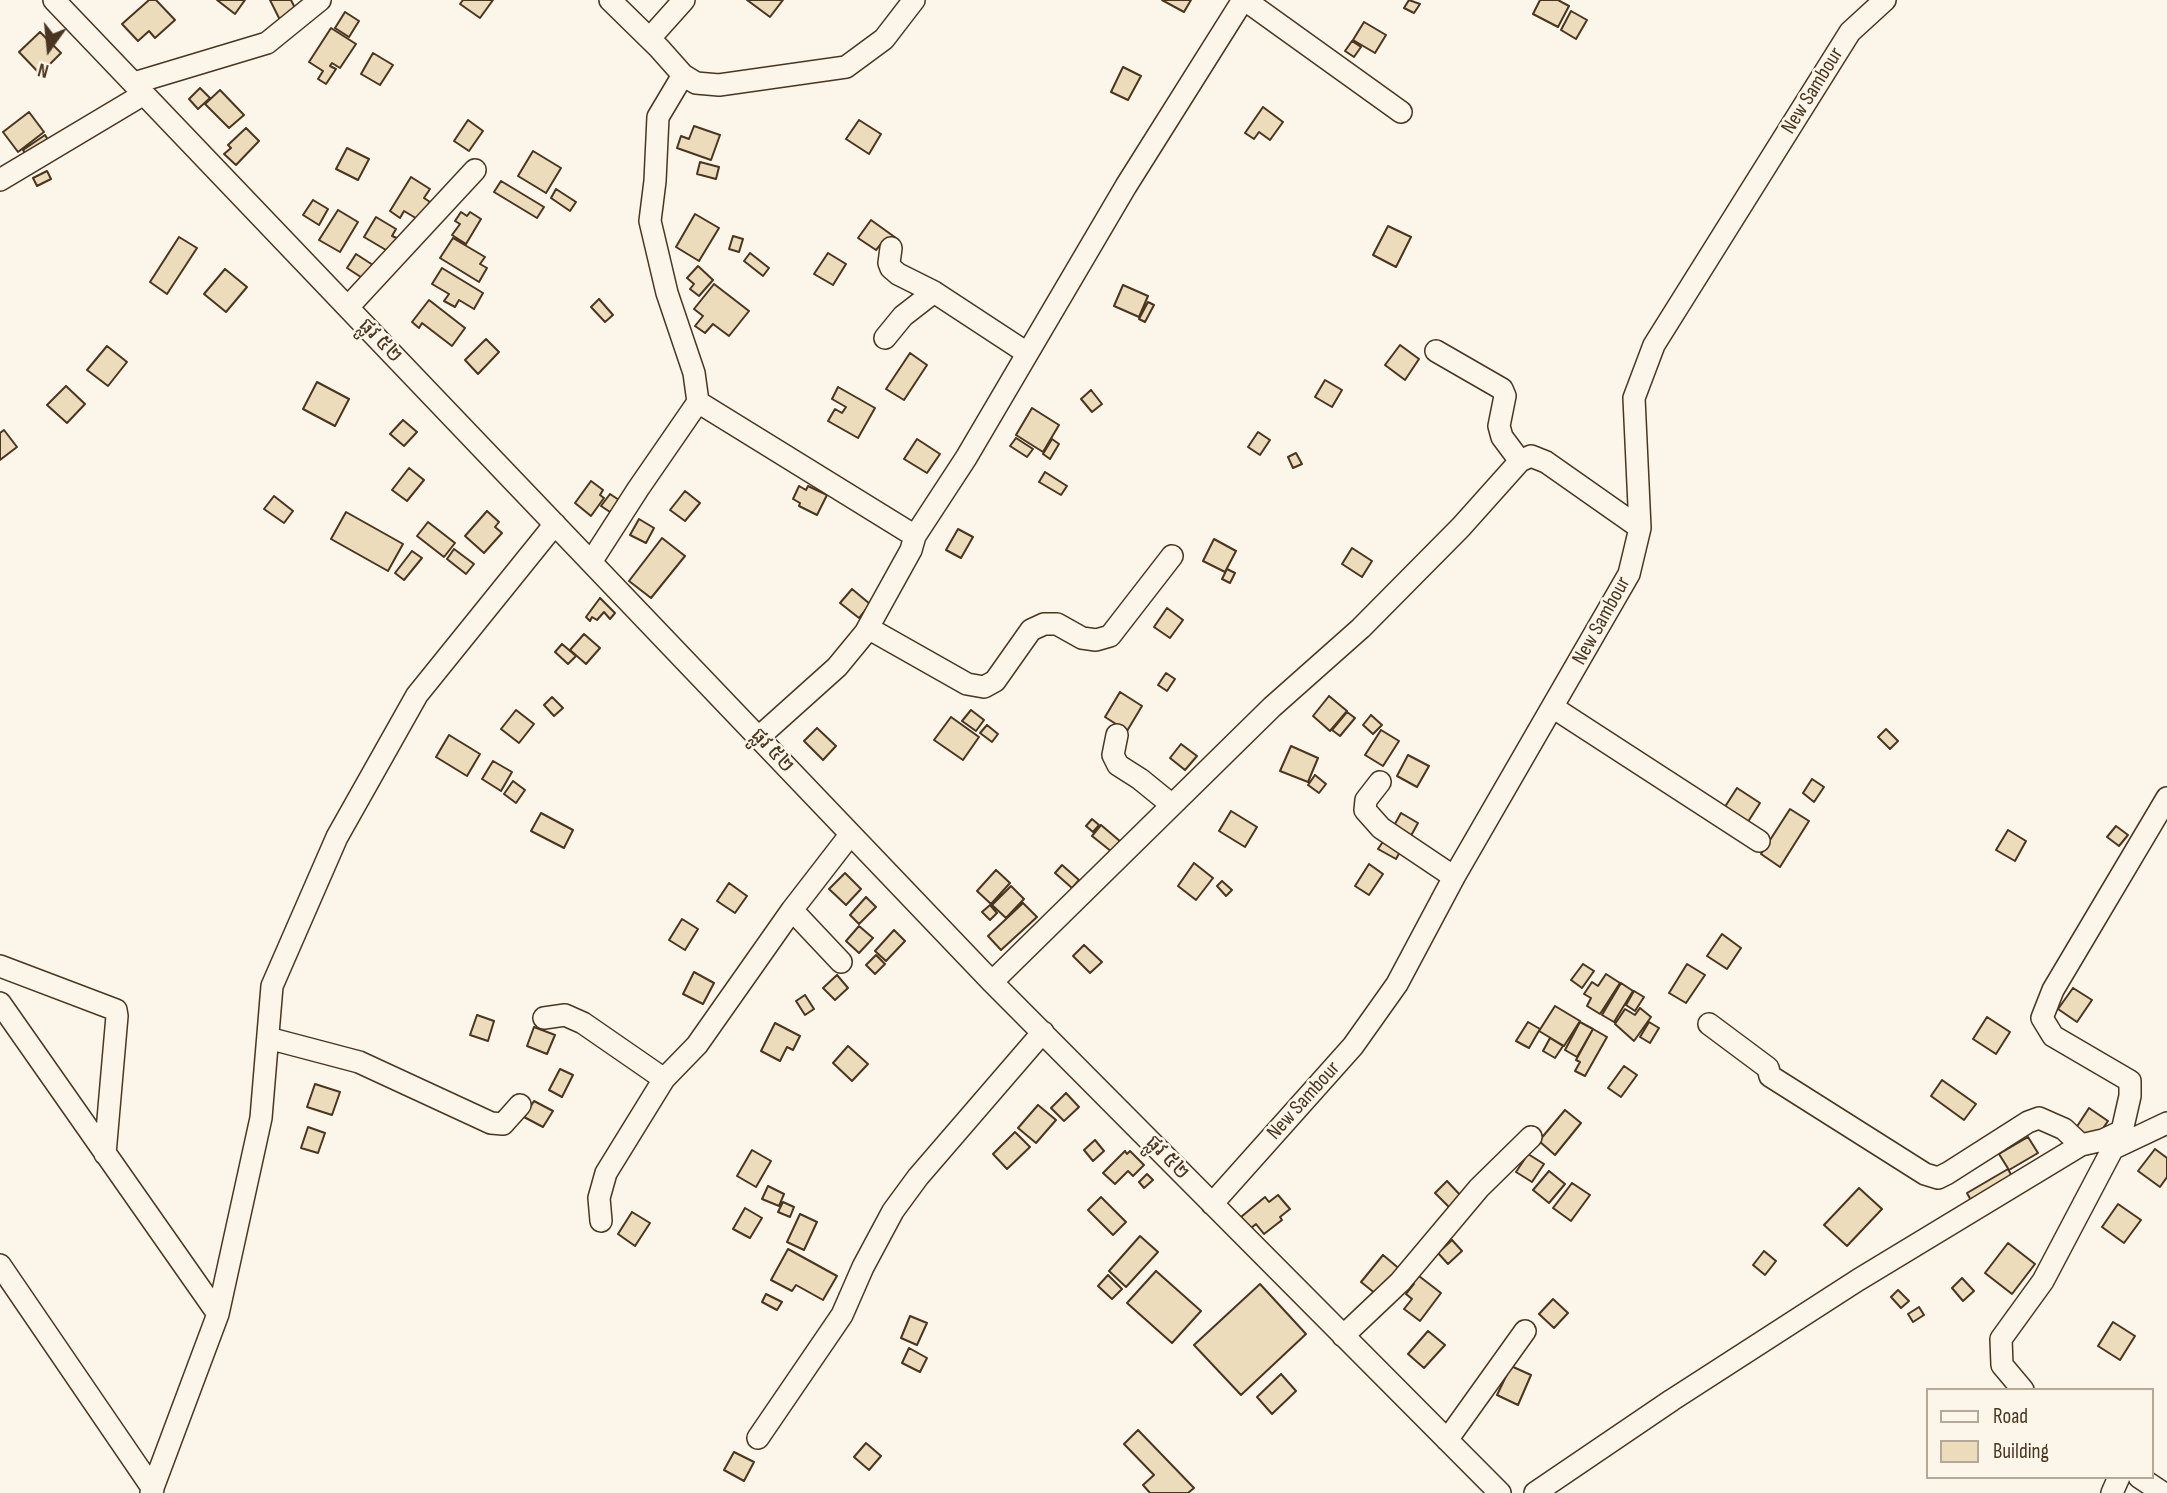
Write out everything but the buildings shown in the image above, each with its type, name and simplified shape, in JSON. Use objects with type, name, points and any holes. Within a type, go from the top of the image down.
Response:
[{"type":"street","name":"ផ្លូវ ៥២","points":[[54,0],[992,982],[1500,1493]]},
{"type":"street","points":[[0,180],[139,89],[267,43],[320,0]]},
{"type":"street","points":[[610,0],[650,38],[683,75],[696,83],[719,85],[846,67],[884,39],[914,0]]},
{"type":"street","points":[[650,38],[684,0]]},
{"type":"street","points":[[759,737],[837,667],[868,628],[911,550],[915,536],[966,458],[1126,186],[1244,0],[1401,112]]},
{"type":"street","points":[[1850,32],[1869,0]]},
{"type":"street","name":"New Sambour","points":[[1212,1204],[1353,1046],[1397,984],[1454,877],[1629,575],[1640,528],[1634,398],[1654,345],[1850,32],[1885,0]]},
{"type":"street","points":[[592,562],[698,402],[694,373],[667,293],[650,221],[658,117],[683,75]]},
{"type":"street","points":[[348,307],[475,170]]},
{"type":"street","points":[[891,248],[889,263],[898,274],[934,292],[1027,354]]},
{"type":"street","points":[[885,338],[903,316],[934,292]]},
{"type":"street","points":[[1436,351],[1503,389],[1505,396],[1499,426],[1502,436],[1520,461]]},
{"type":"street","points":[[698,402],[915,536]]},
{"type":"street","points":[[992,982],[1272,708],[1370,619],[1461,527],[1520,461],[1531,456],[1546,462],[1640,528]]},
{"type":"street","points":[[152,1491],[218,1314],[261,1118],[272,986],[337,836],[417,695],[555,524]]},
{"type":"street","points":[[868,628],[967,684],[984,687],[995,681],[1031,630],[1044,624],[1057,624],[1082,638],[1096,640],[1110,636],[1172,556]]},
{"type":"street","points":[[1554,708],[1759,841]]},
{"type":"street","points":[[1117,735],[1113,755],[1118,765],[1172,805]]},
{"type":"street","points":[[1380,782],[1366,800],[1365,810],[1381,828],[1454,877]]},
{"type":"street","points":[[2021,1388],[2002,1364],[2001,1339],[2043,1281],[2117,1140],[2130,1096],[2130,1081],[2053,1036],[2042,1018],[2053,990],[2167,798]]},
{"type":"street","points":[[601,1222],[599,1198],[606,1172],[664,1079],[696,1045],[792,910],[850,835]]},
{"type":"street","points":[[792,910],[841,962]]},
{"type":"street","points":[[0,966],[116,1010],[105,1154]]},
{"type":"street","points":[[0,1003],[218,1314]]},
{"type":"street","points":[[544,1018],[565,1015],[583,1023],[664,1079]]},
{"type":"street","points":[[1709,1024],[1768,1068],[1770,1076],[1925,1174],[1938,1178],[2028,1122],[2039,1118],[2064,1129],[2081,1145]]},
{"type":"street","points":[[758,1438],[842,1315],[863,1267],[894,1211],[918,1177],[1043,1032]]},
{"type":"street","points":[[268,1038],[359,1062],[491,1123],[503,1124],[520,1105]]},
{"type":"street","points":[[1535,1493],[1672,1400],[1858,1280],[2081,1145],[2117,1140],[2167,1122]]},
{"type":"street","points":[[1343,1336],[1400,1282],[1479,1188],[1531,1137]]},
{"type":"street","points":[[0,1265],[152,1491]]},
{"type":"street","points":[[1447,1440],[1525,1331]]},
{"type":"street","points":[[2142,1479],[2163,1493]]}]
